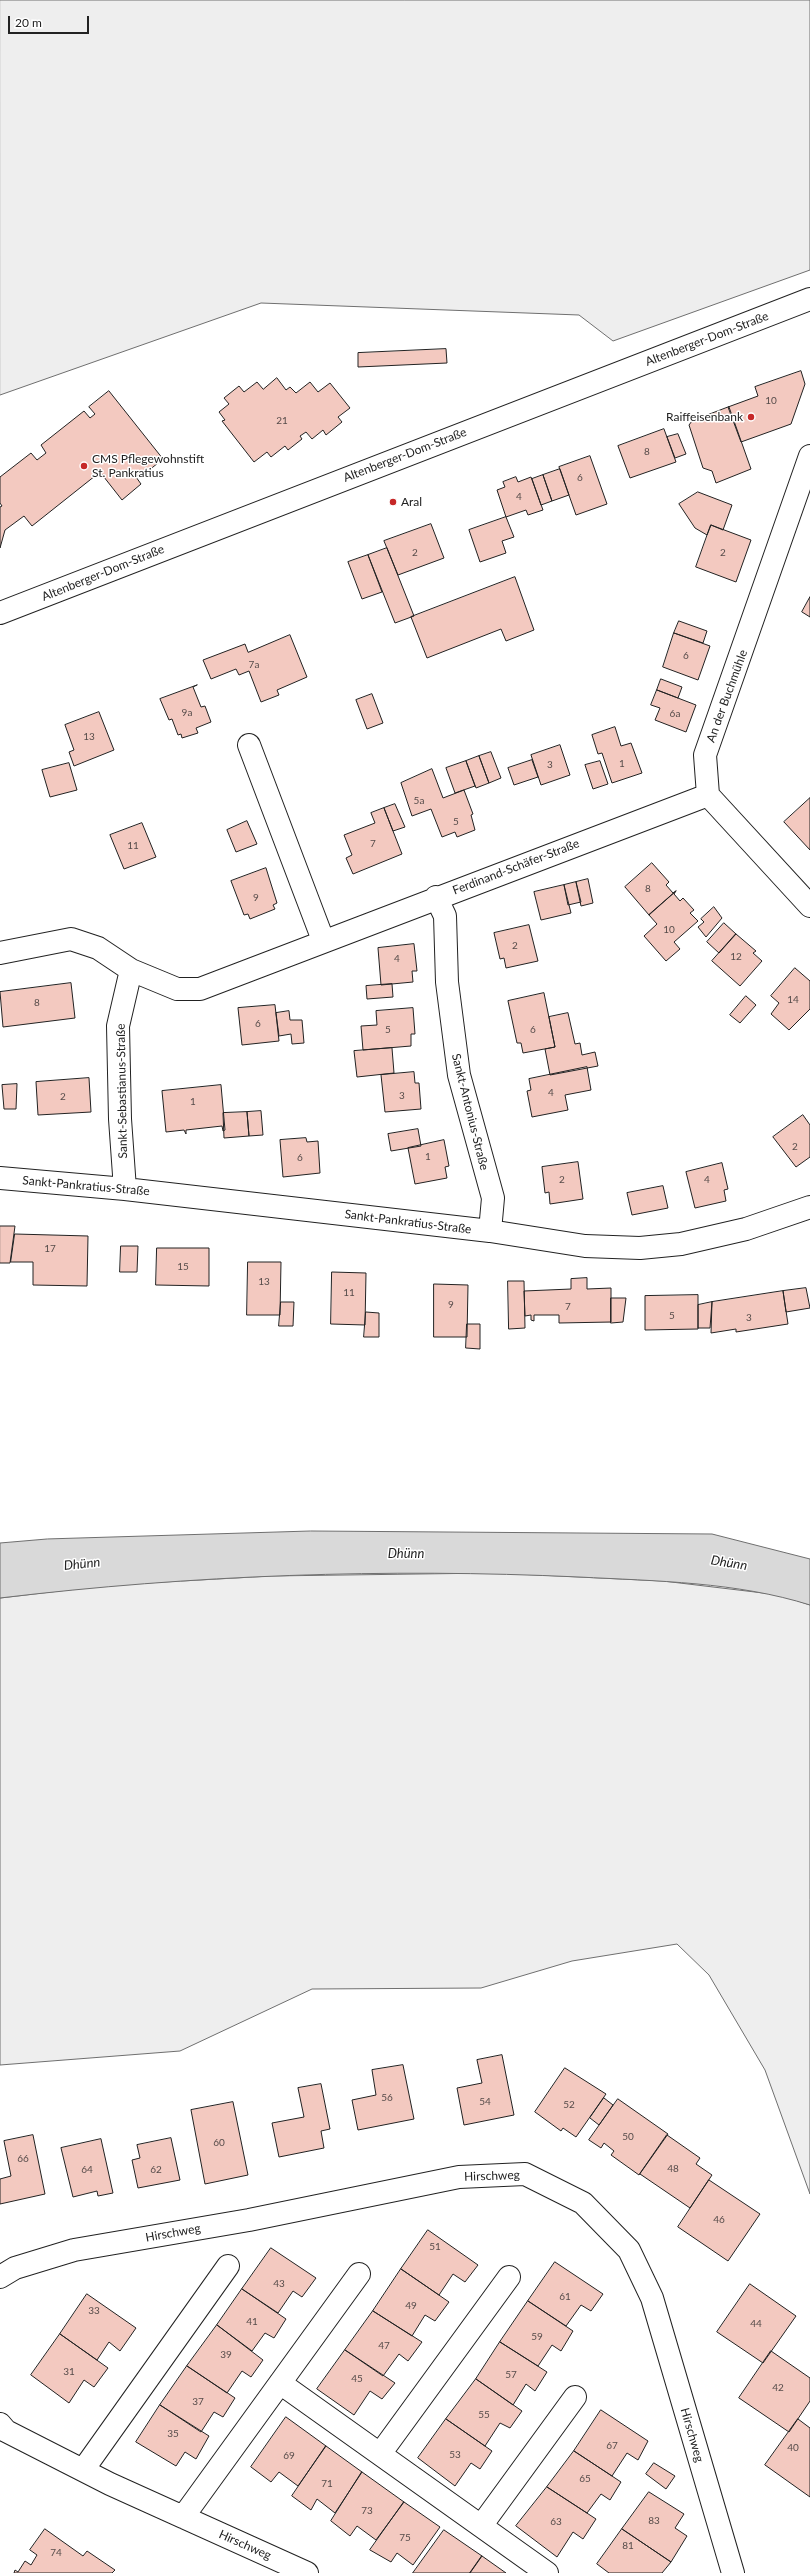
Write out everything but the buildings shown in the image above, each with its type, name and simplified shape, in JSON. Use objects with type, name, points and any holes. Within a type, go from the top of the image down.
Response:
[{"type":"street","name":"Altenberger-Dom-Straße","points":[[0,613],[810,299]]},
{"type":"street","name":"An der Buchmühle","points":[[708,795],[705,755],[810,456]]},
{"type":"street","points":[[249,745],[323,940]]},
{"type":"street","name":"Ferdinand-Schäfer-Straße","points":[[0,953],[71,940],[98,948],[131,970],[177,989],[200,989],[323,940],[708,795]]},
{"type":"street","points":[[708,795],[810,906]]},
{"type":"street","name":"Sankt-Antonius-Straße","points":[[436,897],[444,916],[446,982],[459,1075],[493,1198],[490,1231]]},
{"type":"street","name":"Sankt-Sebastianus-Straße","points":[[125,1189],[120,1119],[118,1026],[131,970]]},
{"type":"street","name":"Sankt-Pankratius-Straße","points":[[0,1178],[125,1189],[490,1231],[585,1246],[640,1248],[681,1244],[746,1230],[810,1207]]},
{"type":"street","name":"Hirschweg","points":[[0,2276],[15,2268],[74,2250],[249,2220],[458,2177],[525,2174],[583,2203],[629,2250],[652,2298],[733,2573]]},
{"type":"street","points":[[83,2470],[228,2266]]},
{"type":"street","points":[[183,2517],[359,2274]]},
{"type":"street","points":[[380,2454],[509,2277]]},
{"type":"street","points":[[280,2383],[547,2573]]},
{"type":"street","points":[[481,2526],[575,2397]]},
{"type":"street","name":"Hirschweg","points":[[0,2424],[6,2431],[83,2470],[307,2573]]},
{"type":"shaded area","points":[[0,0],[810,0],[810,270],[613,341],[579,315],[261,303],[0,395]]},
{"type":"shaded area","points":[[496,1573],[663,1581],[780,1595],[810,1605],[810,2194],[765,2070],[709,1975],[677,1944],[572,1961],[481,1988],[312,1989],[180,2051],[0,2065],[0,1598],[110,1585],[271,1576]]},
{"type":"water","name":"Dhünn","points":[[311,1531],[712,1534],[810,1559],[810,1605],[754,1591],[696,1584],[579,1577],[434,1573],[217,1579],[72,1590],[0,1598],[0,1543],[47,1539]]},
{"type":"place","name":"Raiffeisenbank","points":[[751,417]]},
{"type":"place","name":"CMS Pflegewohnstift St. Pankratius","points":[[84,466]]},
{"type":"place","name":"Aral","points":[[393,502]]}]
